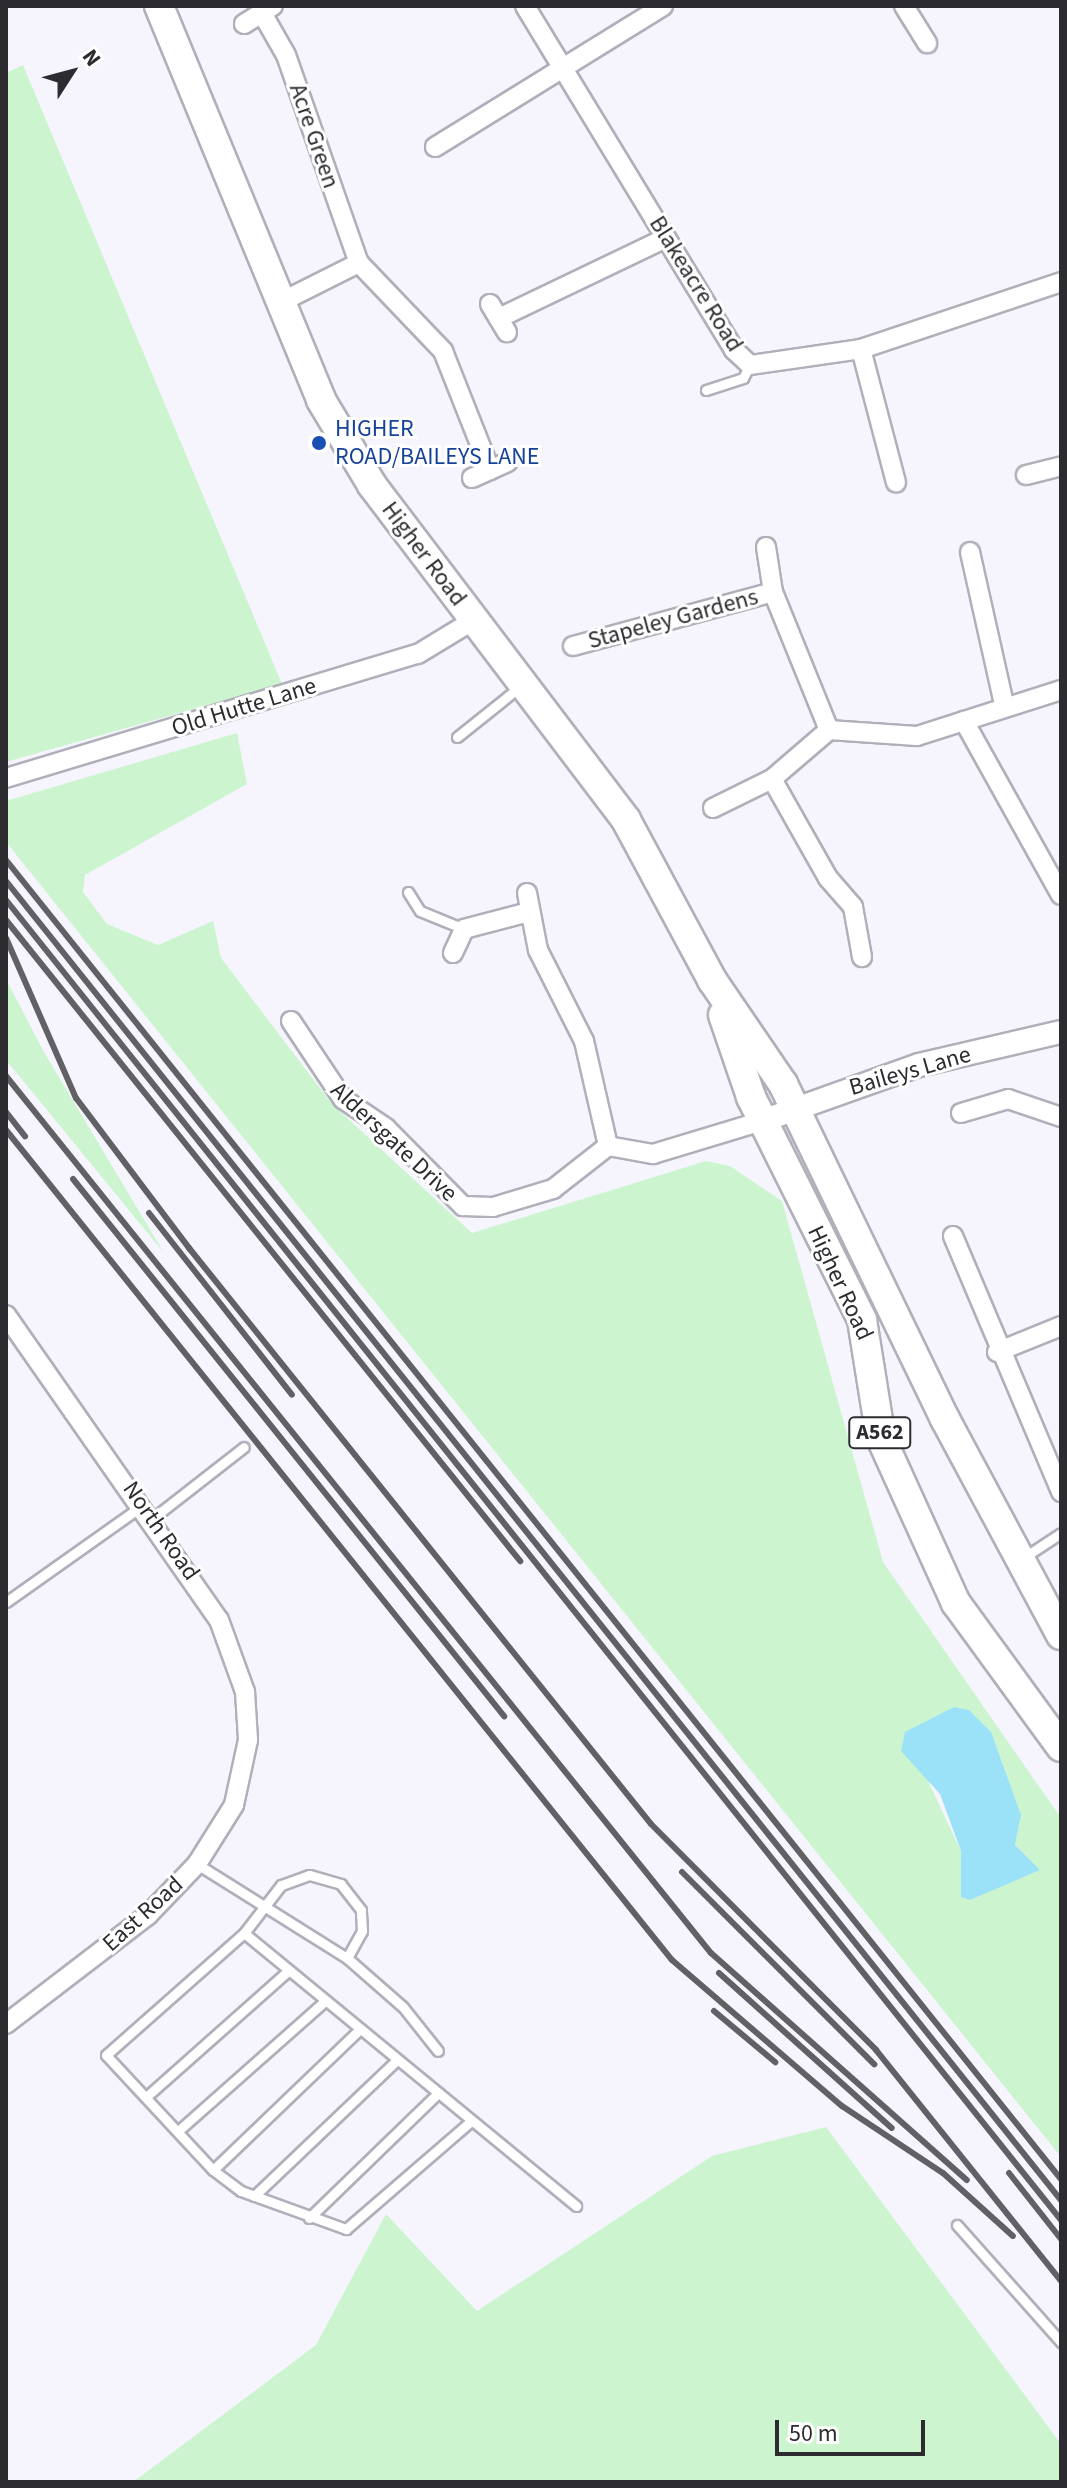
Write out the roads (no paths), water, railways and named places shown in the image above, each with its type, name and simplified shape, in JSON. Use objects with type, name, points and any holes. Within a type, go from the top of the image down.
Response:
[{"type":"highway","name":"Higher Road","points":[[159,6],[277,304],[346,445],[474,620],[618,808],[712,980],[795,1108],[1020,1560],[1061,1635]]},
{"type":"highway","name":"Higher Road","points":[[712,980],[762,1121],[862,1320],[881,1438],[956,1603],[1061,1747]]},
{"type":"street","name":"Blakeacre Road","points":[[525,6],[666,238],[750,365],[861,349],[1061,282]]},
{"type":"street","points":[[435,147],[663,6]]},
{"type":"street","points":[[904,6],[927,43]]},
{"type":"street","name":"Acre Green","points":[[244,24],[268,9],[359,263],[443,351],[499,466],[472,478]]},
{"type":"street","points":[[499,318],[666,238]]},
{"type":"street","points":[[277,304],[359,263]]},
{"type":"street","points":[[861,349],[896,482]]},
{"type":"street","points":[[1026,475],[1061,466]]},
{"type":"street","name":"Stapeley Gardens","points":[[766,547],[773,592],[829,730]]},
{"type":"street","points":[[970,552],[1004,704]]},
{"type":"street","name":"Stapeley Gardens","points":[[573,646],[773,592]]},
{"type":"street","name":"Old Hutte Lane","points":[[6,778],[418,654],[474,620]]},
{"type":"street","points":[[713,808],[772,779],[829,730],[917,736],[1004,704],[1061,690]]},
{"type":"street","points":[[964,721],[1061,895]]},
{"type":"street","points":[[772,779],[828,878],[853,907],[862,957]]},
{"type":"street","points":[[453,953],[464,929],[528,902],[538,950],[584,1041],[608,1146],[653,1154],[762,1121]]},
{"type":"street","name":"Aldersgate Drive","points":[[291,1021],[343,1099],[386,1128],[452,1202],[493,1207],[541,1194],[608,1146]]},
{"type":"street","name":"Baileys Lane","points":[[762,1121],[919,1065],[1061,1032]]},
{"type":"street","points":[[961,1113],[1008,1099],[1061,1117]]},
{"type":"street","points":[[953,1236],[997,1352],[1061,1492]]},
{"type":"street","name":"North Road","points":[[6,1315],[148,1511],[219,1620],[240,1672],[248,1716],[244,1773]]},
{"type":"street","points":[[997,1352],[1061,1326]]},
{"type":"street","name":"East Road","points":[[6,2024],[148,1915],[197,1864],[234,1805],[244,1773]]},
{"type":"lane","points":[[706,390],[743,378],[750,365]]},
{"type":"lane","points":[[457,737],[524,683]]},
{"type":"lane","points":[[408,892],[420,911],[464,929]]},
{"type":"lane","points":[[6,1602],[244,1447]]},
{"type":"lane","points":[[1020,1560],[1061,1533]]},
{"type":"lane","points":[[197,1864],[260,1910],[347,1958],[403,2007],[438,2051]]},
{"type":"lane","points":[[347,1958],[362,1931],[361,1910],[341,1884],[295,1877],[260,1910],[244,1933],[106,2055],[213,2170],[254,2196],[309,2218],[349,2228],[471,2121]]},
{"type":"lane","points":[[244,1933],[576,2206]]},
{"type":"lane","points":[[146,2097],[288,1971]]},
{"type":"lane","points":[[178,2131],[325,2001]]},
{"type":"lane","points":[[213,2170],[360,2029]]},
{"type":"lane","points":[[254,2196],[397,2060]]},
{"type":"lane","points":[[309,2218],[438,2093]]},
{"type":"lane","points":[[957,2225],[1061,2342]]},
{"type":"water","points":[[954,1707],[969,1710],[991,1732],[1021,1815],[1015,1845],[1040,1870],[970,1900],[961,1897],[961,1851],[940,1794],[901,1751],[905,1732]]},
{"type":"railway","points":[[6,860],[1061,2179]]},
{"type":"railway","points":[[6,881],[1061,2200]]},
{"type":"railway","points":[[6,900],[1061,2220]]},
{"type":"railway","points":[[6,920],[520,1561]]},
{"type":"railway","points":[[6,938],[76,1098],[189,1248],[651,1824],[876,2050],[1061,2281]]},
{"type":"railway","points":[[6,1076],[711,1953],[967,2180]]},
{"type":"railway","points":[[6,1112],[25,1136]]},
{"type":"railway","points":[[6,1130],[672,1960],[842,2106],[943,2173],[1013,2236]]},
{"type":"railway","points":[[73,1179],[504,1716]]},
{"type":"railway","points":[[149,1213],[292,1395]]},
{"type":"railway","points":[[682,1872],[874,2064]]},
{"type":"railway","points":[[719,1973],[892,2128]]},
{"type":"railway","points":[[714,2011],[775,2062]]},
{"type":"railway","points":[[1009,2173],[1061,2239]]},
{"type":"place","name":"HIGHER ROAD/BAILEYS LANE","points":[[319,443]]}]
